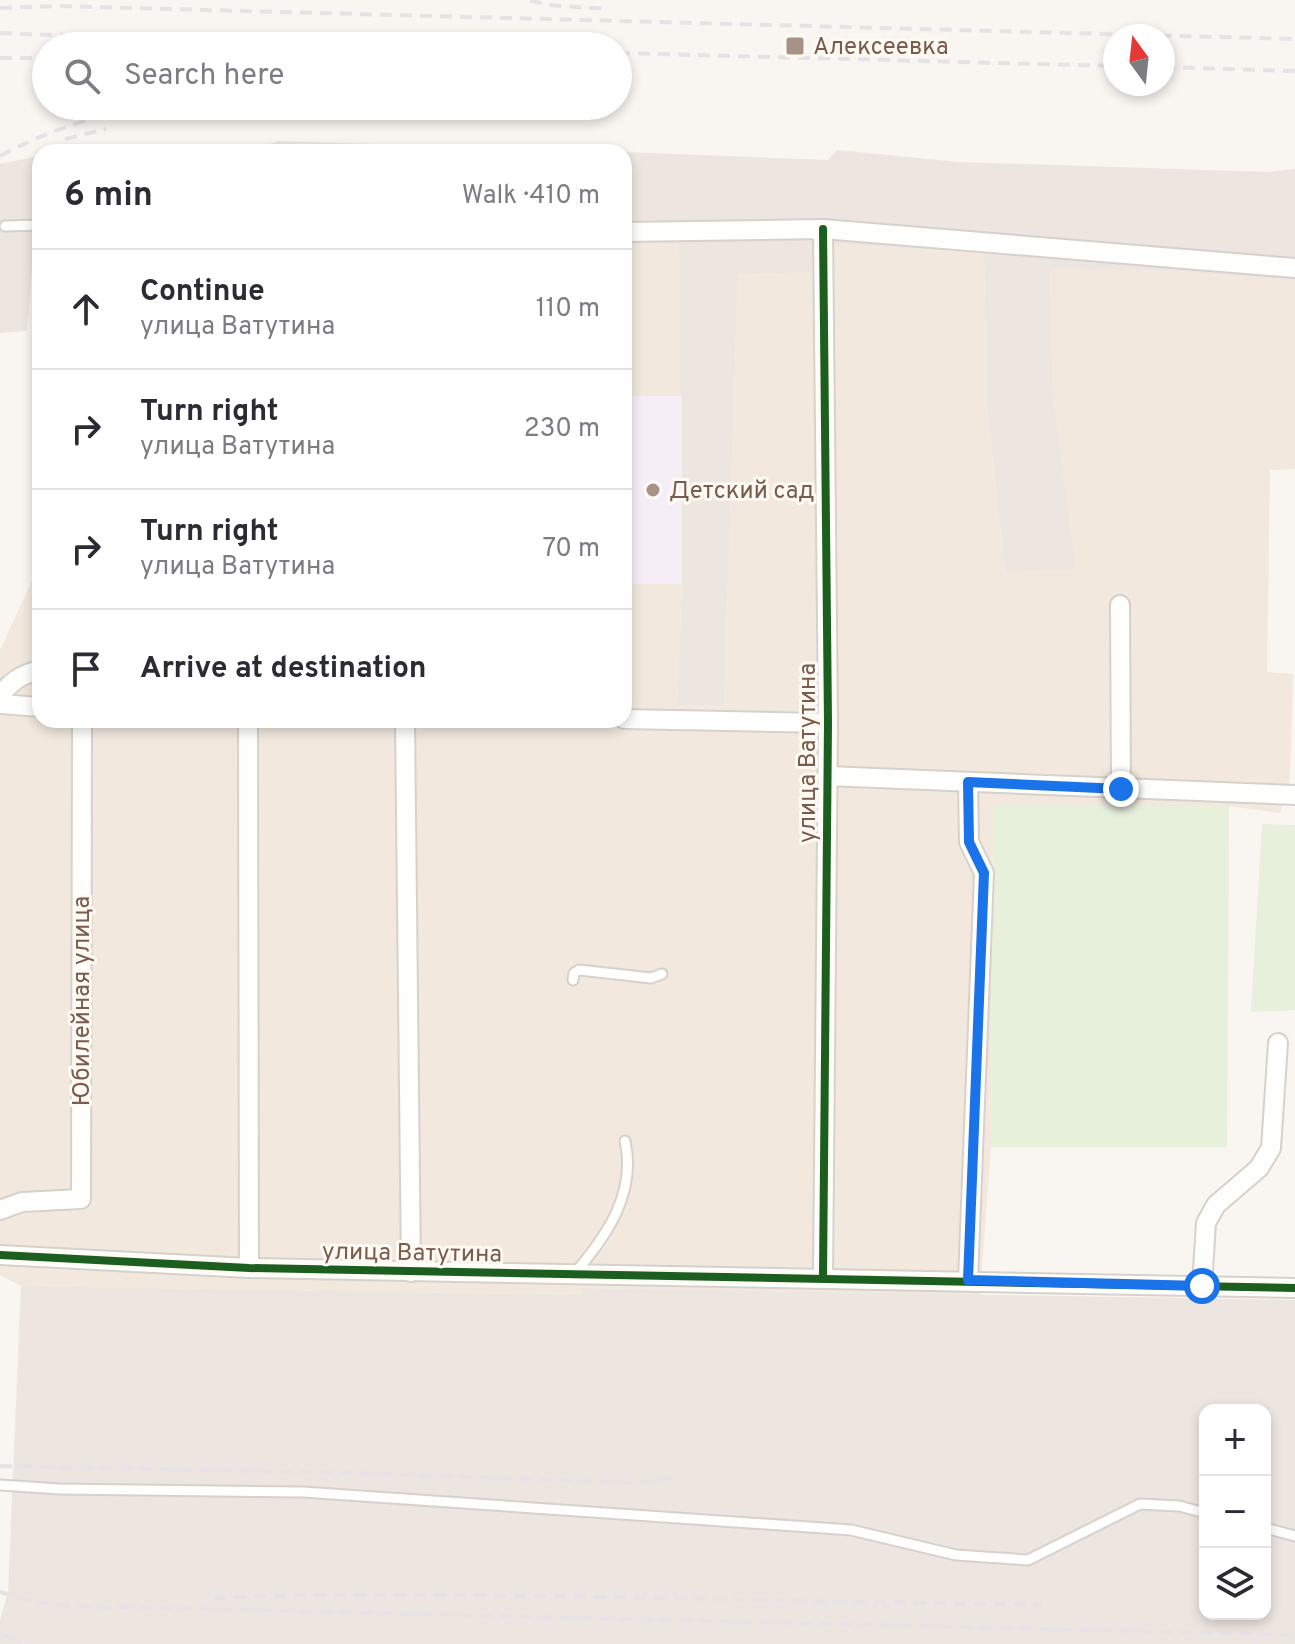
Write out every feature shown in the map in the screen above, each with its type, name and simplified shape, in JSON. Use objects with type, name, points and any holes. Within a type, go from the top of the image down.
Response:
[{"type":"street","points":[[632,232],[823,229],[1295,268]]},
{"type":"street","name":"улица Ватутина","points":[[823,229],[828,723],[823,1277]]},
{"type":"street","points":[[1120,605],[1121,789]]},
{"type":"street","points":[[0,696],[23,673],[32,671]]},
{"type":"street","points":[[0,704],[32,706]]},
{"type":"street","points":[[632,719],[828,723]]},
{"type":"street","name":"Юбилейная улица","points":[[0,1210],[22,1202],[81,1199],[82,728]]},
{"type":"street","points":[[248,728],[249,1268]]},
{"type":"street","points":[[405,728],[411,1272]]},
{"type":"street","name":"улица Ватутина","points":[[827,776],[1295,795]]},
{"type":"street","points":[[968,782],[969,842],[984,873],[968,1280]]},
{"type":"street","points":[[1202,1286],[1206,1223],[1216,1205],[1259,1168],[1271,1148],[1278,1043]]},
{"type":"street","name":"улица Ватутина","points":[[0,1255],[249,1268],[1295,1288]]},
{"type":"lane","points":[[5,226],[32,225]]},
{"type":"lane","points":[[573,980],[574,973],[579,970],[651,978],[662,974]]},
{"type":"lane","points":[[574,1274],[616,1218],[628,1152],[625,1141]]},
{"type":"lane","points":[[0,1485],[60,1489],[303,1492],[851,1530],[956,1555],[1028,1560],[1140,1504],[1179,1506],[1199,1511]]},
{"type":"lane","points":[[1271,1530],[1295,1536]]},
{"type":"shaded area","points":[[279,141],[372,144],[269,144]]},
{"type":"shaded area","points":[[837,150],[958,162],[1268,172],[1295,169],[1295,281],[1176,271],[1050,268],[1053,400],[1076,569],[1005,572],[987,406],[984,253],[831,244],[831,272],[738,274],[724,705],[677,705],[682,584],[679,243],[632,243],[632,152],[828,160]]},
{"type":"shaded area","points":[[32,158],[32,269],[27,331],[0,333],[0,164]]},
{"type":"shaded area","points":[[632,243],[679,243],[682,396],[632,396]]},
{"type":"shaded area","points":[[830,244],[984,253],[987,406],[1005,572],[1053,400],[1050,268],[1176,271],[1295,281],[1295,469],[1270,470],[1267,672],[1293,674],[1290,781],[1280,813],[1229,806],[993,806],[991,1147],[980,1295],[583,1288],[582,1295],[21,1286],[0,1275],[0,650],[32,581],[32,728],[632,728],[632,584],[682,584],[677,705],[724,705],[738,274],[830,272]]},
{"type":"shaded area","name":"Детский сад","points":[[632,396],[682,396],[682,584],[632,584]]},
{"type":"shaded area","points":[[21,1286],[582,1295],[583,1288],[1295,1300],[1295,1644],[0,1644],[0,1620],[8,1592]]},
{"type":"green space","points":[[993,806],[1229,806],[1227,1147],[991,1147]]},
{"type":"green space","points":[[1262,824],[1295,825],[1295,1010],[1251,1012]]},
{"type":"railway","points":[[530,0],[548,5],[607,9]]},
{"type":"railway","points":[[0,8],[57,6],[1295,39]]},
{"type":"railway","points":[[0,33],[32,34]]},
{"type":"railway","points":[[632,53],[1103,66]]},
{"type":"railway","points":[[0,58],[32,58]]},
{"type":"railway","points":[[1175,67],[1295,71]]},
{"type":"railway","points":[[0,156],[35,139],[89,120]]},
{"type":"railway","points":[[65,139],[106,129]]},
{"type":"railway","points":[[0,1466],[361,1473],[639,1483],[678,1477]]},
{"type":"railway","points":[[0,1592],[64,1605],[130,1606]]},
{"type":"railway","points":[[214,1598],[481,1595],[1042,1605]]},
{"type":"railway","points":[[120,1607],[1295,1635]]},
{"type":"railway","points":[[0,1633],[21,1644]]},
{"type":"cycle path","points":[[823,229],[828,723],[823,1277]]},
{"type":"cycle path","points":[[0,1255],[249,1268],[1295,1288]]},
{"type":"place","name":"Алексеевка","points":[[795,46]]},
{"type":"place","name":"Детский сад","points":[[653,490]]},
{"type":"route","points":[[1121,789],[968,782],[969,842],[984,873],[968,1280],[1202,1286]]}]
